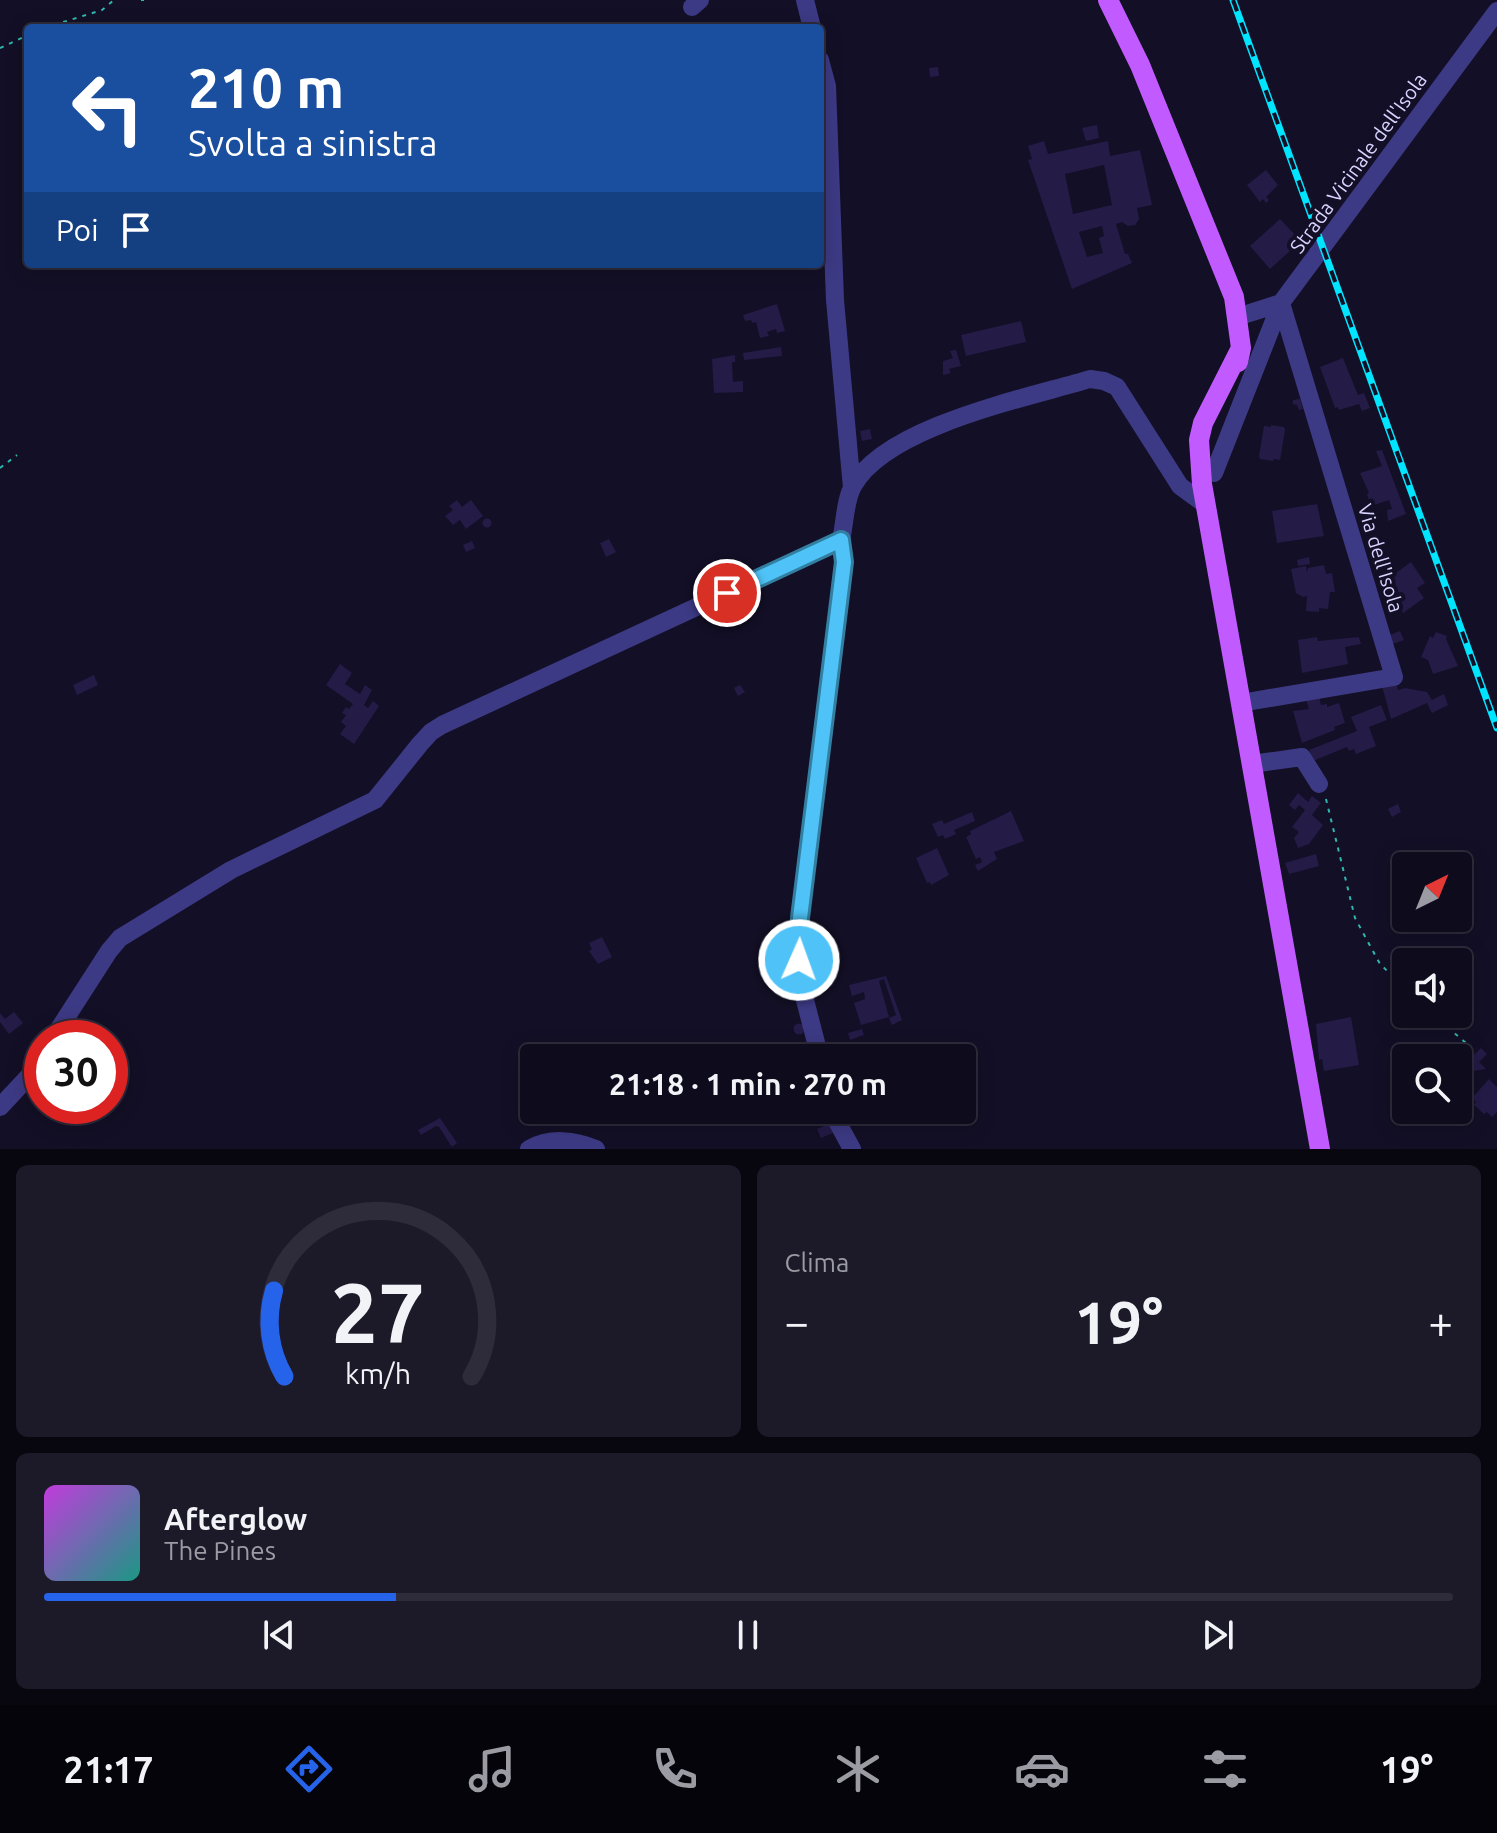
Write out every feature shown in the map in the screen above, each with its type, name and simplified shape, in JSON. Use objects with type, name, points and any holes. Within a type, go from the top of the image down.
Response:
[{"type":"main road","points":[[1108,0],[1140,65],[1234,297],[1241,348],[1233,385],[1210,438],[1206,505],[1320,1149]]},
{"type":"street","points":[[805,0],[811,24]]},
{"type":"street","name":"Strada Vicinale dell'Isola","points":[[1208,478],[1281,303],[1497,11]]},
{"type":"street","points":[[816,1044],[798,973],[800,918],[844,562],[841,540],[852,488],[835,300],[827,86],[824,75]]},
{"type":"street","points":[[1237,317],[1281,303]]},
{"type":"street","name":"Via dell'Isola","points":[[1241,703],[1394,677],[1281,303]]},
{"type":"street","points":[[852,488],[880,455],[935,426],[1090,379],[1117,387],[1180,486],[1206,505]]},
{"type":"street","points":[[65,1020],[120,938],[231,870],[375,800],[431,732],[841,540]]},
{"type":"street","points":[[1252,764],[1302,757],[1319,784]]},
{"type":"street","points":[[0,1107],[24,1081]]},
{"type":"street","points":[[838,1124],[852,1149]]},
{"type":"street","points":[[529,1149],[560,1140],[596,1149]]},
{"type":"path","points":[[57,24],[102,10],[114,0]]},
{"type":"path","points":[[0,48],[24,37]]},
{"type":"path","points":[[0,468],[17,455]]},
{"type":"path","points":[[1319,784],[1329,809],[1355,918],[1380,964],[1392,976]]},
{"type":"path","points":[[1448,1028],[1466,1043]]},
{"type":"building","points":[[938,67],[939,76],[930,77],[929,68]]},
{"type":"building","points":[[1097,125],[1099,138],[1086,141],[1082,128]]},
{"type":"building","points":[[1044,141],[1048,154],[1108,141],[1110,156],[1140,150],[1152,205],[1137,208],[1139,219],[1135,225],[1116,224],[1125,254],[1132,263],[1072,289],[1028,160],[1032,159],[1028,146]],"holes":[[[1104,165],[1112,205],[1073,214],[1065,174]],[[1102,226],[1104,236],[1099,238],[1103,253],[1087,257],[1079,232]]]},
{"type":"building","points":[[1266,170],[1278,185],[1266,197],[1269,200],[1266,203],[1263,199],[1260,202],[1247,185]]},
{"type":"building","points":[[1280,219],[1301,241],[1270,269],[1250,246]]},
{"type":"building","points":[[777,304],[785,331],[777,333],[776,329],[767,332],[769,336],[760,338],[756,322],[745,321],[743,315]]},
{"type":"building","points":[[1021,321],[1026,342],[966,356],[961,335]]},
{"type":"building","points":[[781,347],[782,356],[744,360],[743,353]]},
{"type":"building","points":[[956,350],[961,366],[949,369],[951,373],[943,375],[943,361],[953,358],[950,351]]},
{"type":"building","points":[[735,355],[735,362],[732,362],[733,382],[743,381],[743,392],[714,393],[712,359]]},
{"type":"building","points":[[1343,358],[1358,395],[1364,393],[1370,408],[1362,411],[1359,404],[1339,410],[1335,408],[1320,367]]},
{"type":"building","points":[[1300,399],[1303,409],[1299,410],[1293,400]]},
{"type":"building","points":[[1264,426],[1284,427],[1285,430],[1280,460],[1260,459],[1259,456]]},
{"type":"building","points":[[870,429],[872,439],[862,441],[860,431]]},
{"type":"building","points":[[1382,450],[1406,514],[1388,521],[1387,510],[1392,509],[1389,500],[1371,506],[1360,473],[1382,466],[1376,451]]},
{"type":"building","points":[[457,500],[462,507],[471,500],[483,516],[466,529],[460,520],[453,525],[445,516],[453,510],[449,506]]},
{"type":"building","points":[[1317,504],[1324,536],[1277,543],[1272,511]]},
{"type":"building","points":[[487,518],[492,523],[487,528],[482,523]]},
{"type":"building","points":[[609,539],[616,552],[606,557],[600,543]]},
{"type":"building","points":[[472,541],[475,548],[466,552],[463,545]]},
{"type":"building","points":[[1309,557],[1310,564],[1298,566],[1297,560]]},
{"type":"building","points":[[1411,562],[1425,583],[1417,588],[1424,598],[1403,613],[1385,581]]},
{"type":"building","points":[[1324,565],[1326,574],[1332,573],[1335,592],[1330,592],[1328,609],[1306,611],[1307,596],[1296,593],[1291,569],[1306,566],[1307,572],[1308,568]]},
{"type":"building","points":[[1400,631],[1404,640],[1390,645],[1387,636]]},
{"type":"building","points":[[1436,632],[1447,636],[1458,666],[1433,674],[1428,660],[1421,657],[1430,636],[1433,638]]},
{"type":"building","points":[[1317,637],[1318,641],[1359,637],[1361,644],[1345,647],[1348,664],[1302,673],[1298,640]]},
{"type":"building","points":[[340,664],[352,673],[345,684],[360,694],[365,685],[372,690],[364,705],[368,708],[373,701],[379,706],[354,744],[340,734],[346,726],[341,722],[346,715],[342,713],[353,704],[326,685]]},
{"type":"building","points":[[94,675],[98,685],[77,695],[73,685]]},
{"type":"building","points":[[1396,683],[1398,690],[1405,688],[1427,692],[1432,700],[1444,694],[1448,705],[1432,713],[1427,703],[1391,719],[1382,686]]},
{"type":"building","points":[[740,685],[745,692],[738,696],[734,688]]},
{"type":"building","points":[[1319,696],[1321,705],[1327,704],[1327,707],[1339,703],[1345,723],[1302,743],[1293,711],[1309,709],[1306,700]]},
{"type":"building","points":[[1381,705],[1387,720],[1369,727],[1376,746],[1356,754],[1354,749],[1349,751],[1347,747],[1313,761],[1309,750],[1357,731],[1351,717]]},
{"type":"building","points":[[1298,793],[1308,802],[1312,796],[1321,803],[1312,815],[1323,825],[1309,844],[1298,848],[1294,838],[1299,832],[1292,827],[1305,810],[1299,805],[1295,810],[1289,805]]},
{"type":"building","points":[[1398,804],[1401,812],[1392,817],[1388,809]]},
{"type":"building","points":[[1011,811],[1024,841],[994,852],[997,859],[978,871],[975,865],[982,862],[980,857],[976,859],[966,837],[971,834],[970,831]]},
{"type":"building","points":[[972,812],[975,821],[954,830],[956,834],[945,839],[943,835],[938,837],[932,824],[942,820],[944,824]]},
{"type":"building","points":[[937,848],[949,875],[931,885],[927,883],[916,858]]},
{"type":"building","points":[[1316,854],[1319,866],[1289,874],[1285,863]]},
{"type":"building","points":[[602,937],[612,957],[598,964],[589,951],[592,949],[589,943]]},
{"type":"building","points":[[886,976],[902,1020],[892,1025],[889,1018],[896,1015],[884,979],[879,981],[889,1017],[861,1025],[854,1003],[865,999],[864,992],[852,996],[849,985]]},
{"type":"building","points":[[14,1012],[23,1023],[9,1034],[0,1022],[0,1013],[5,1019]]},
{"type":"building","points":[[1351,1017],[1359,1065],[1324,1071],[1322,1059],[1319,1060],[1316,1024]]},
{"type":"building","points":[[799,1024],[804,1029],[799,1034],[794,1029]]},
{"type":"building","points":[[862,1029],[864,1035],[850,1040],[848,1033]]},
{"type":"building","points":[[1481,1048],[1487,1054],[1479,1062],[1486,1069],[1472,1071],[1473,1056]]},
{"type":"building","points":[[1489,1079],[1497,1087],[1497,1112],[1492,1117],[1487,1112],[1484,1114],[1474,1105],[1476,1102],[1472,1098]]},
{"type":"building","points":[[440,1118],[457,1143],[452,1147],[439,1127],[421,1135],[418,1130]]},
{"type":"building","points":[[829,1124],[833,1133],[821,1138],[817,1129]]},
{"type":"railway","points":[[1233,0],[1497,728]]},
{"type":"route","points":[[727,593],[841,540],[844,562],[800,918],[799,960]]}]
